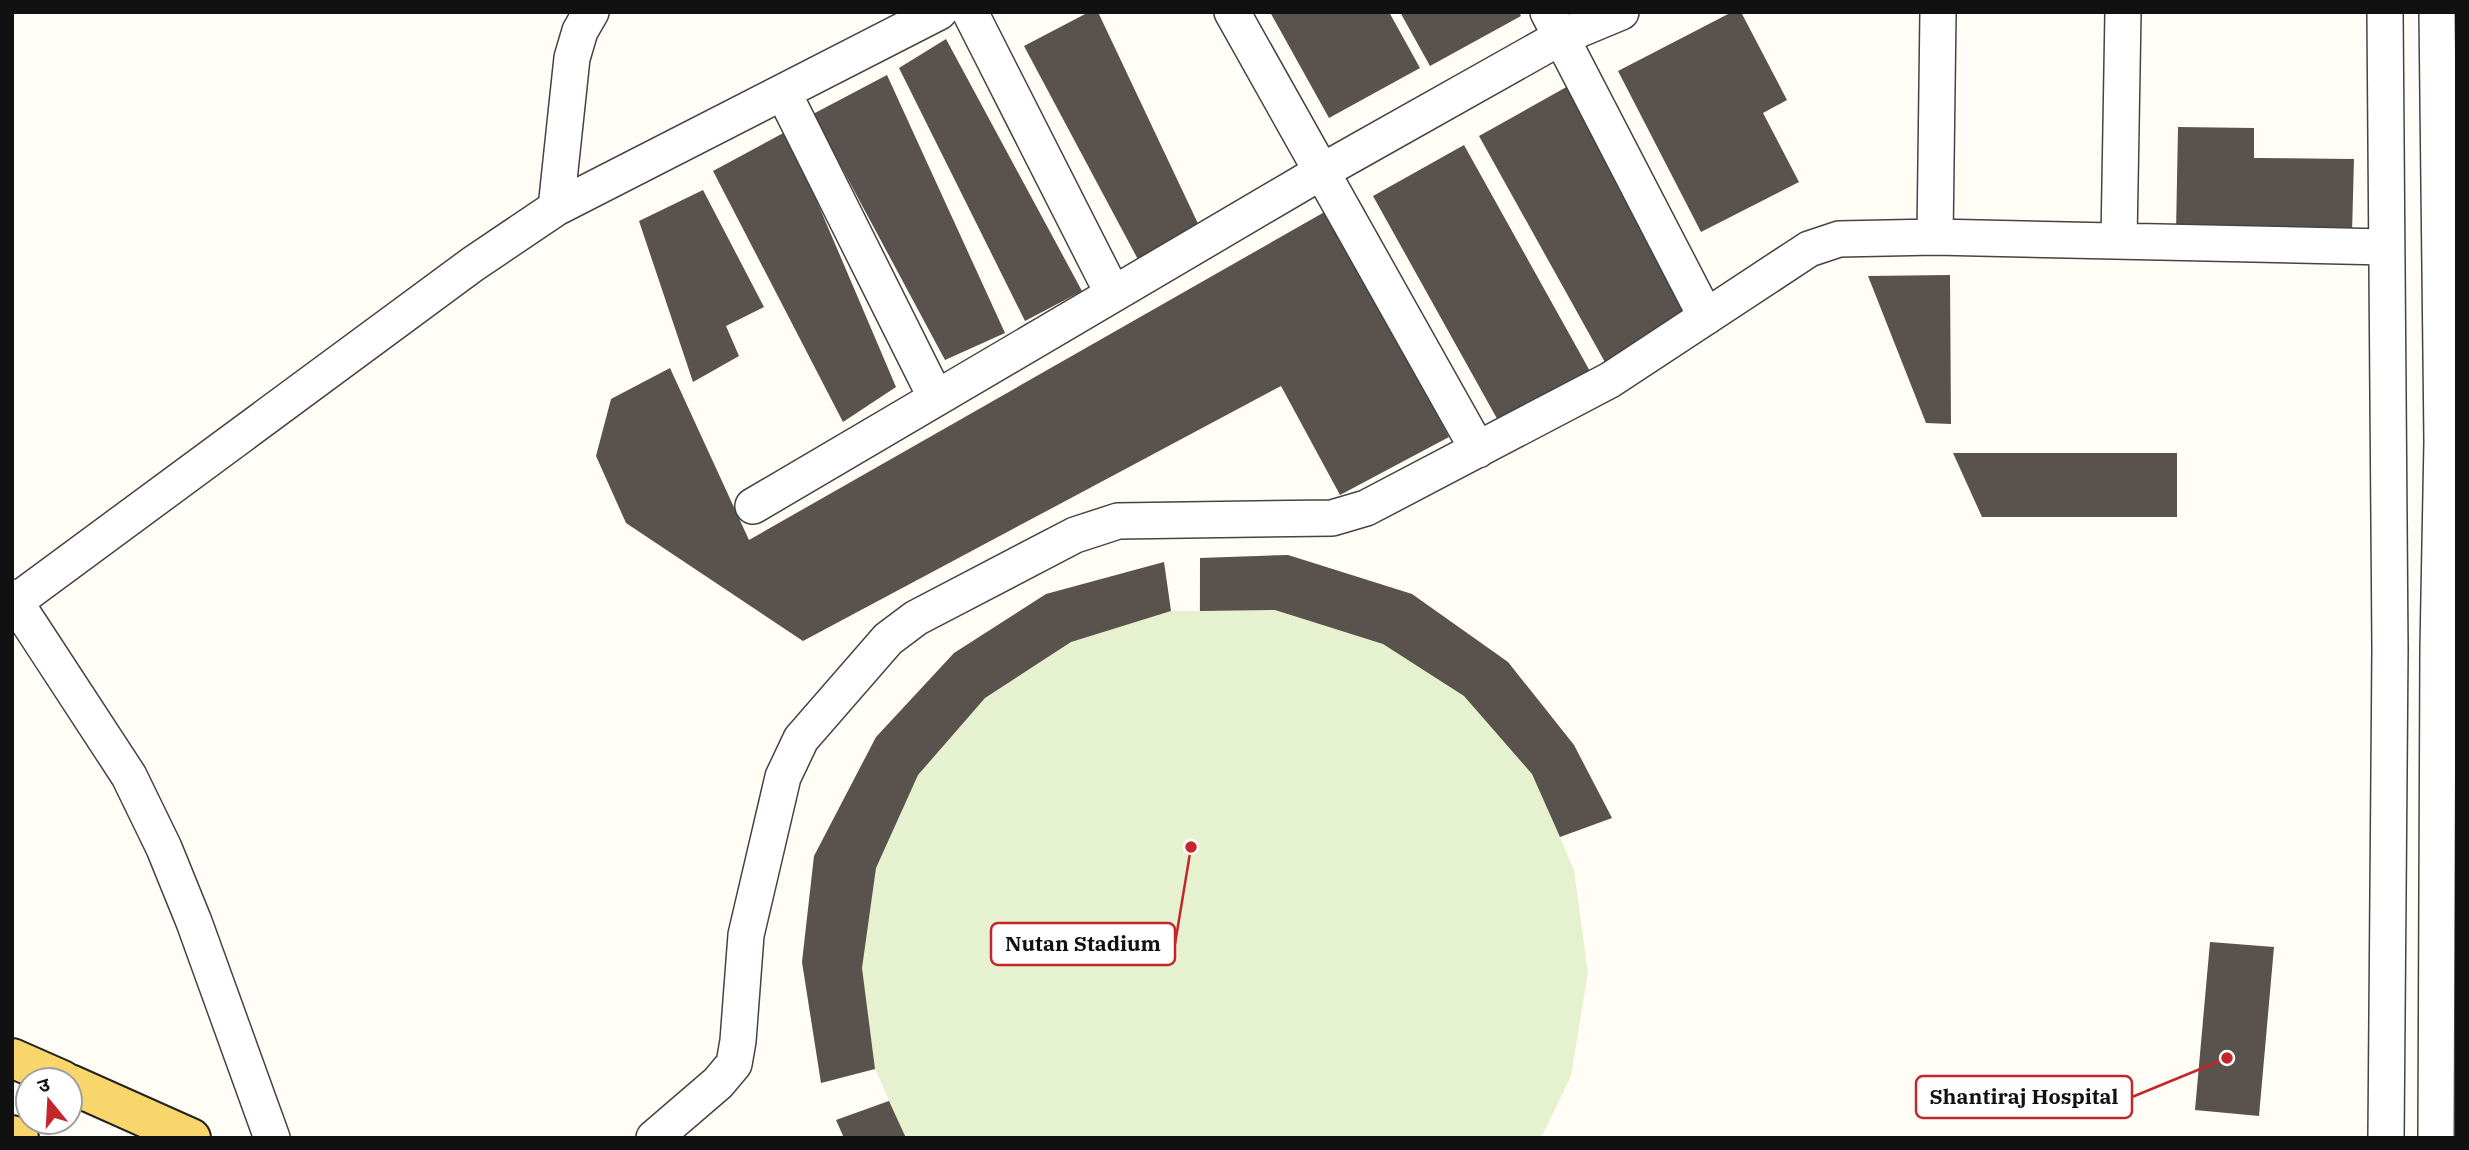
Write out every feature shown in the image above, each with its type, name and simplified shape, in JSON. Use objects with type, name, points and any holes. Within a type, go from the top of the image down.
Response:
[{"type":"main road","points":[[12,1058],[30,1066]]},
{"type":"main road","points":[[84,1090],[191,1138]]},
{"type":"main road","points":[[12,1135],[19,1138]]},
{"type":"street","points":[[555,208],[572,58],[580,31],[591,12]]},
{"type":"street","points":[[272,1138],[194,922],[164,848],[129,776],[14,599],[473,264],[555,208],[939,12]]},
{"type":"street","points":[[970,12],[1112,294]]},
{"type":"street","points":[[1231,12],[1478,450]]},
{"type":"street","points":[[753,506],[1321,172],[1554,25],[1621,12]]},
{"type":"street","points":[[1935,237],[1938,12]]},
{"type":"street","points":[[2119,240],[2123,12]]},
{"type":"street","points":[[2385,12],[2390,649],[2386,1138]]},
{"type":"street","points":[[2437,12],[2447,86],[2442,441],[2447,648],[2437,1138]]},
{"type":"street","points":[[1554,25],[1706,317]]},
{"type":"street","points":[[2385,104],[2447,86]]},
{"type":"street","points":[[783,92],[936,398]]},
{"type":"street","points":[[654,1138],[718,1083],[734,1064],[746,935],[783,777],[800,739],[888,639],[916,618],[1062,541],[1118,521],[1332,518],[1366,508],[1610,380],[1809,249],[1839,239],[1935,237],[2386,247]]},
{"type":"street","points":[[2390,649],[2447,648]]},
{"type":"green space","points":[[1288,555],[1412,594],[1508,662],[1574,745],[1612,818],[1560,837],[1574,870],[1588,973],[1571,1076],[1541,1138],[844,1138],[836,1120],[889,1100],[875,1069],[821,1083],[802,962],[814,856],[954,653],[1046,594],[1164,562],[1171,611],[1199,611],[1200,558]]},
{"type":"building","points":[[1089,12],[1098,12],[1202,232],[1142,267],[1024,46]]},
{"type":"building","points":[[1270,12],[1389,12],[1420,68],[1329,118]]},
{"type":"building","points":[[1400,12],[1519,12],[1521,16],[1430,66]]},
{"type":"building","points":[[1732,12],[1741,12],[1787,100],[1763,113],[1799,182],[1701,232],[1618,71]]},
{"type":"building","points":[[946,39],[1082,291],[1025,321],[899,68]]},
{"type":"building","points":[[887,75],[1005,333],[945,360],[813,114]]},
{"type":"building","points":[[1570,85],[1698,314],[1606,364],[1479,136]]},
{"type":"building","points":[[2178,127],[2254,128],[2254,158],[2354,159],[2352,233],[2176,232]]},
{"type":"building","points":[[787,131],[896,387],[843,422],[713,171]]},
{"type":"building","points":[[1464,145],[1591,373],[1500,424],[1373,196]]},
{"type":"building","points":[[703,190],[764,307],[726,326],[739,356],[693,382],[639,221]]},
{"type":"building","points":[[1328,210],[1449,437],[1340,495],[1281,386],[803,641],[626,523],[596,456],[611,399],[670,368],[749,540]]},
{"type":"building","points":[[1950,275],[1951,424],[1926,423],[1868,276]]},
{"type":"building","points":[[1953,453],[2177,453],[2177,517],[1982,517]]},
{"type":"building","points":[[1288,555],[1412,594],[1508,662],[1574,745],[1612,818],[1560,837],[1532,774],[1464,696],[1383,644],[1275,610],[1200,611],[1200,558]]},
{"type":"building","points":[[1164,562],[1171,611],[1071,642],[985,698],[918,775],[876,868],[862,968],[875,1069],[821,1083],[802,962],[814,856],[876,737],[954,653],[1046,594]]},
{"type":"building","points":[[2210,942],[2274,947],[2259,1116],[2195,1110]]},
{"type":"building","points":[[889,1101],[906,1138],[844,1138],[836,1120]]},
{"type":"place","name":"Nutan Stadium","points":[[1191,847]]},
{"type":"place","name":"Shantiraj Hospital","points":[[2227,1058]]}]
